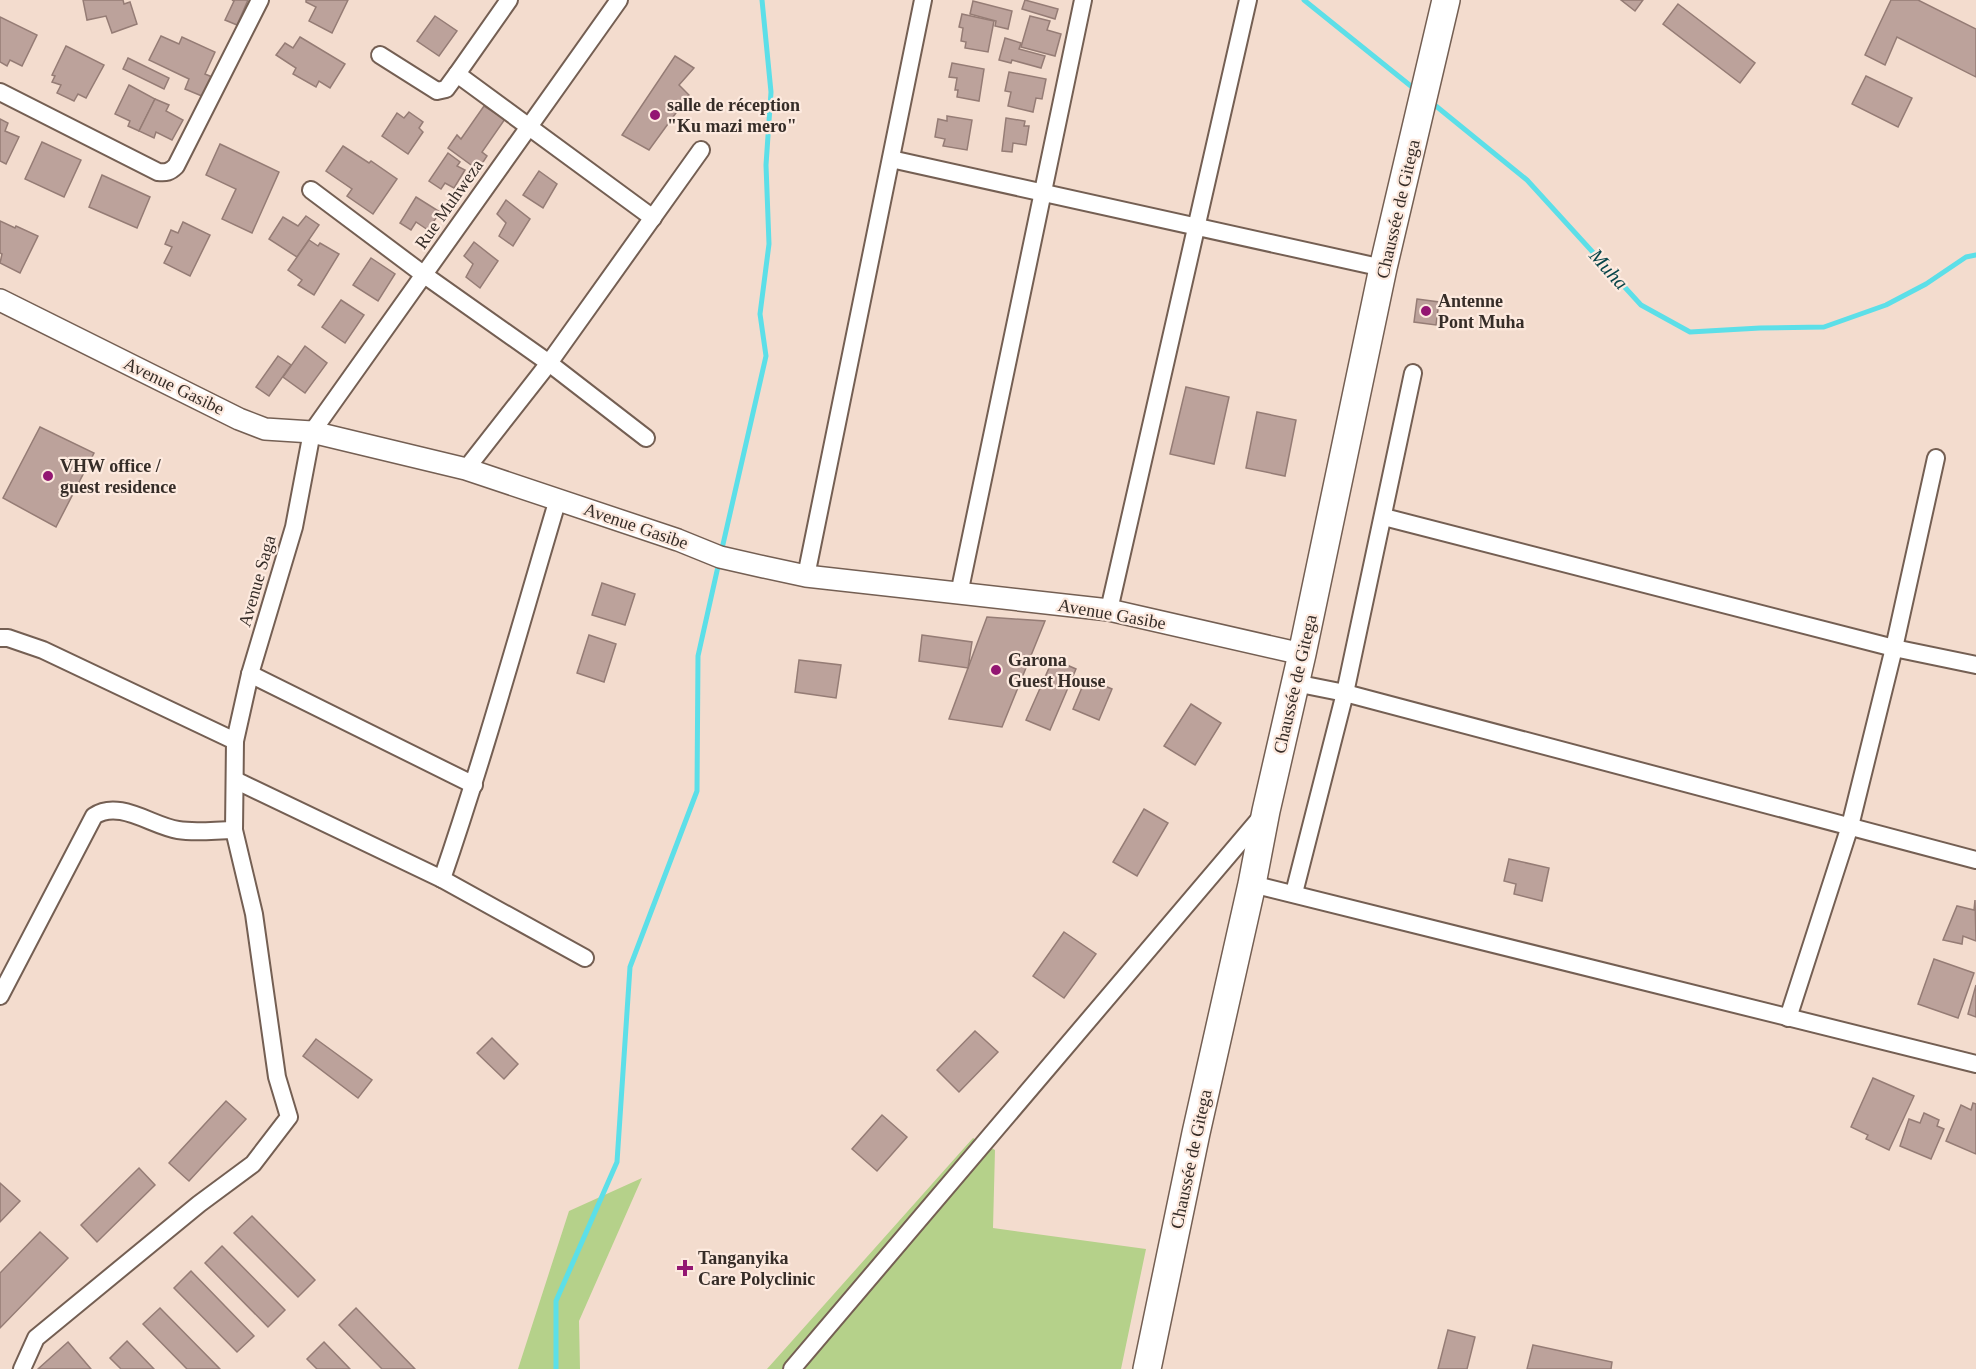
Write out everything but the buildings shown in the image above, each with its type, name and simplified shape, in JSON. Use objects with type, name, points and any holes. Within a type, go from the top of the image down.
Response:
[{"type":"main road","name":"Chaussée de Gitega","points":[[1147,1369],[1383,268],[1445,1]]},
{"type":"street","points":[[0,92],[159,172],[172,171],[261,0]]},
{"type":"street","points":[[380,55],[437,91],[446,89],[509,0]]},
{"type":"street","name":"Rue Muhweza","points":[[312,432],[619,0]]},
{"type":"street","points":[[806,576],[923,0]]},
{"type":"street","points":[[959,594],[1083,0]]},
{"type":"street","points":[[1109,610],[1248,0]]},
{"type":"street","points":[[457,74],[653,218]]},
{"type":"street","points":[[466,469],[549,363],[701,150]]},
{"type":"street","points":[[891,159],[1383,268]]},
{"type":"street","points":[[311,190],[423,274],[549,363],[646,438]]},
{"type":"street","name":"Avenue Gasibe","points":[[0,300],[239,419],[265,429],[312,432],[466,469],[678,540],[720,557],[806,576],[1109,610],[1302,654]]},
{"type":"street","points":[[1294,893],[1345,693],[1413,373]]},
{"type":"street","name":"Avenue Saga","points":[[22,1369],[36,1338],[199,1204],[253,1164],[289,1117],[277,1077],[254,914],[234,830],[235,741],[250,674],[294,527],[312,432]]},
{"type":"street","points":[[1788,1018],[1850,826],[1894,648],[1936,458]]},
{"type":"street","points":[[442,879],[474,785],[498,695],[558,499]]},
{"type":"street","points":[[1384,516],[1894,648],[1976,665]]},
{"type":"street","points":[[0,638],[8,638],[43,650],[235,741]]},
{"type":"street","points":[[250,674],[474,785]]},
{"type":"street","points":[[1295,683],[1345,693],[1976,860]]},
{"type":"street","points":[[235,780],[442,879],[585,958]]},
{"type":"street","points":[[0,996],[94,816],[102,811],[121,811],[181,831],[234,830]]},
{"type":"street","points":[[792,1369],[1266,811]]},
{"type":"street","points":[[1252,884],[1976,1064]]},
{"type":"green space","points":[[973,1138],[995,1150],[993,1228],[1146,1249],[1121,1369],[767,1369]]},
{"type":"green space","points":[[642,1178],[579,1321],[580,1369],[518,1369],[569,1211]]},
{"type":"waterway","points":[[721,553],[766,356],[760,314],[769,244],[766,165],[771,92],[762,0]]},
{"type":"waterway","name":"Muha","points":[[1304,0],[1417,91]]},
{"type":"waterway","name":"Muha","points":[[1431,102],[1527,180],[1641,305],[1690,332],[1824,327],[1886,305],[1926,284],[1966,257],[1976,255]]},
{"type":"waterway","points":[[556,1369],[556,1301],[617,1162],[630,967],[697,791],[698,656],[719,562]]},
{"type":"place","name":"salle de réception \"Ku mazi mero\"","points":[[655,115]]},
{"type":"place","name":"Antenne Pont Muha","points":[[1426,311]]},
{"type":"place","name":"VHW office / guest residence","points":[[48,476]]},
{"type":"place","name":"Garona Guest House","points":[[996,670]]},
{"type":"place","name":"Tanganyika Care Polyclinic","points":[[685,1268]]}]
